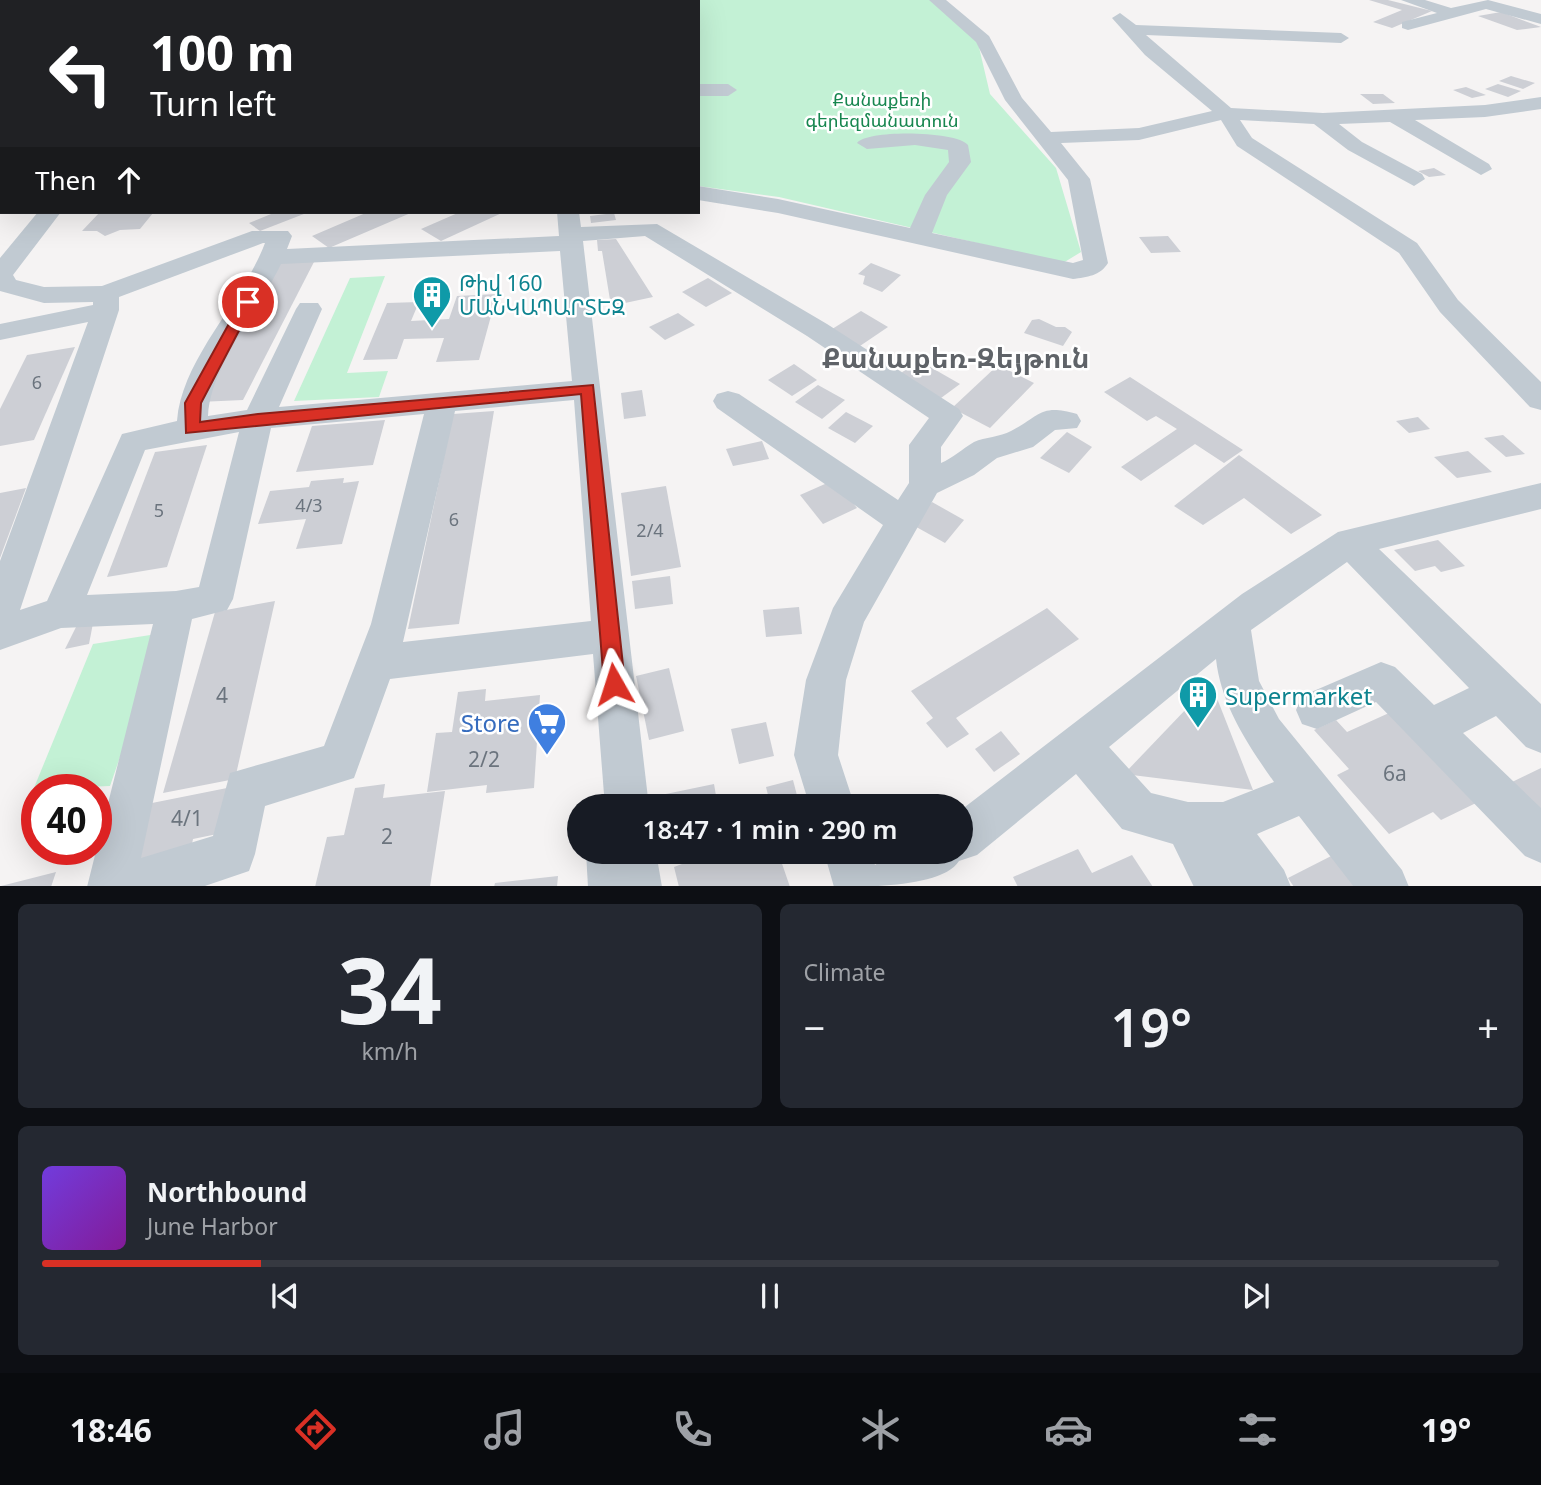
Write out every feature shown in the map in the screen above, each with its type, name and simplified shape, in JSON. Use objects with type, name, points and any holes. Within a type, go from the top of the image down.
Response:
[{"type":"street","points":[[700,193],[778,206],[1073,271],[1087,270],[1096,263],[1079,179],[1014,100],[982,40],[937,0]]},
{"type":"street","points":[[1409,0],[1454,12],[1481,2],[1541,19]]},
{"type":"street","points":[[1408,25],[1451,17],[1454,12]]},
{"type":"street","points":[[1340,38],[1125,24],[1196,91],[1226,113],[1244,142],[1408,248],[1449,306],[1541,400]]},
{"type":"street","points":[[700,90],[728,90]]},
{"type":"street","points":[[1045,138],[1139,134],[1226,113],[1318,118],[1485,111],[1541,103]]},
{"type":"street","points":[[1394,115],[1481,169]]},
{"type":"street","points":[[1318,118],[1355,146],[1414,179]]},
{"type":"street","points":[[867,143],[915,139],[958,145],[960,162],[936,195],[918,236]]},
{"type":"street","points":[[48,214],[0,274],[7,285],[44,296],[106,302]]},
{"type":"street","points":[[440,249],[510,223]]},
{"type":"street","points":[[327,254],[403,227]]},
{"type":"street","points":[[566,229],[583,389],[602,636],[606,794]]},
{"type":"street","points":[[275,257],[440,249],[566,229],[649,229],[817,330],[948,416],[925,445],[925,484],[846,620],[826,680],[816,755],[828,794]]},
{"type":"street","points":[[0,332],[106,302],[260,236],[280,236],[275,257],[221,346],[193,403],[192,429]]},
{"type":"street","points":[[0,612],[106,302]]},
{"type":"street","points":[[0,633],[61,612],[176,607],[214,599],[258,419],[309,309]]},
{"type":"street","points":[[61,612],[133,442],[192,429],[258,419],[583,389]]},
{"type":"street","points":[[728,401],[903,521]]},
{"type":"street","points":[[126,886],[232,853],[246,789],[340,763],[390,624],[442,402]]},
{"type":"street","points":[[925,484],[963,467],[986,450],[1021,439],[1049,419],[1066,421]]},
{"type":"street","points":[[973,830],[1231,624],[1349,542],[1541,496]]},
{"type":"street","points":[[1349,542],[1498,694],[1541,733]]},
{"type":"street","points":[[111,886],[176,607]]},
{"type":"street","points":[[1231,624],[1239,684],[1264,733],[1307,791],[1384,883]]},
{"type":"street","points":[[377,663],[602,636]]},
{"type":"street","points":[[602,636],[625,794]]},
{"type":"street","points":[[1317,710],[1381,680],[1541,840]]},
{"type":"street","points":[[1431,729],[1498,694]]},
{"type":"street","points":[[1079,746],[1138,813],[1205,825],[1307,791]]},
{"type":"street","points":[[1205,825],[1220,886]]},
{"type":"street","points":[[1205,825],[1267,886]]},
{"type":"street","points":[[611,864],[612,886]]},
{"type":"street","points":[[635,864],[638,886]]},
{"type":"street","points":[[851,864],[858,886]]},
{"type":"street","points":[[885,886],[920,864]]},
{"type":"green space","name":"Քանաքեռի գերեզմանատուն","points":[[700,0],[930,0],[978,43],[990,94],[1056,168],[1081,252],[1063,263],[779,197],[700,186]]},
{"type":"green space","points":[[385,276],[347,373],[388,371],[379,397],[294,401],[350,278]]},
{"type":"green space","points":[[163,633],[112,780],[112,774],[40,774],[93,644]]},
{"type":"building","points":[[1369,0],[1388,0],[1432,11],[1392,28],[1373,22],[1402,10]]},
{"type":"building","points":[[1501,12],[1541,27],[1517,30],[1478,16]]},
{"type":"building","points":[[1511,76],[1535,83],[1523,89],[1499,81]]},
{"type":"building","points":[[1498,84],[1521,91],[1508,97],[1485,89]]},
{"type":"building","points":[[1466,87],[1486,95],[1472,98],[1453,90]]},
{"type":"building","points":[[1360,94],[1383,94],[1395,103],[1373,104]]},
{"type":"building","points":[[1434,168],[1446,175],[1429,177],[1418,171]]},
{"type":"building","points":[[98,214],[152,214],[140,229],[120,230],[105,236],[97,231],[82,231]]},
{"type":"building","points":[[271,214],[304,214],[260,231],[249,223]]},
{"type":"building","points":[[363,214],[408,214],[329,248],[312,236]]},
{"type":"building","points":[[455,214],[500,214],[441,241],[421,229]]},
{"type":"building","points":[[614,214],[616,220],[591,223],[590,216]]},
{"type":"building","points":[[1168,236],[1181,252],[1151,253],[1139,237]]},
{"type":"building","points":[[616,239],[653,297],[611,306],[602,251],[598,251],[597,240]]},
{"type":"building","points":[[315,260],[243,400],[199,402],[279,261]]},
{"type":"building","points":[[871,263],[901,275],[882,292],[863,284],[865,276],[858,274]]},
{"type":"building","points":[[708,278],[732,293],[706,307],[682,292]]},
{"type":"building","name":"Թիվ 160 ՄԱՆԿԱՊԱՐՏԵԶ","points":[[497,294],[479,360],[436,362],[444,338],[404,339],[397,359],[363,360],[387,303],[419,302],[411,321],[449,319],[457,296]]},
{"type":"building","points":[[861,311],[888,327],[857,348],[829,331]]},
{"type":"building","points":[[678,313],[695,325],[665,340],[649,327]]},
{"type":"building","points":[[1039,319],[1072,332],[1063,346],[1024,333],[1032,320]]},
{"type":"building","points":[[75,347],[34,440],[0,446],[0,409],[27,355]]},
{"type":"building","points":[[918,360],[960,384],[941,398],[900,374]]},
{"type":"building","points":[[794,364],[817,380],[792,396],[768,380]]},
{"type":"building","points":[[998,365],[1034,383],[990,428],[952,408]]},
{"type":"building","points":[[1130,377],[1243,450],[1224,463],[1195,444],[1141,481],[1121,467],[1177,429],[1156,416],[1147,421],[1104,392]]},
{"type":"building","points":[[818,385],[845,400],[822,419],[795,402]]},
{"type":"building","points":[[642,390],[646,416],[624,419],[621,393]]},
{"type":"building","points":[[494,411],[459,624],[408,629],[453,414]]},
{"type":"building","points":[[846,412],[873,426],[855,443],[828,428]]},
{"type":"building","points":[[1418,417],[1430,429],[1409,433],[1396,421]]},
{"type":"building","points":[[385,420],[373,465],[296,472],[312,426]]},
{"type":"building","points":[[1067,432],[1092,447],[1069,473],[1040,458]]},
{"type":"building","points":[[1503,435],[1525,454],[1506,457],[1484,438]]},
{"type":"building","points":[[762,441],[769,459],[733,466],[726,449]]},
{"type":"building","points":[[207,445],[167,567],[107,577],[155,452]]},
{"type":"building","points":[[1468,451],[1492,472],[1457,478],[1434,457]]},
{"type":"building","points":[[1239,455],[1322,515],[1291,534],[1244,498],[1203,525],[1174,506]]},
{"type":"building","points":[[344,478],[343,483],[359,481],[342,544],[296,549],[306,519],[258,524],[270,491],[309,487],[311,481]]},
{"type":"building","points":[[834,480],[857,508],[823,524],[800,495]]},
{"type":"building","points":[[666,486],[681,567],[631,576],[621,493]]},
{"type":"building","points":[[26,488],[0,558],[0,493]]},
{"type":"building","points":[[932,502],[964,520],[945,543],[911,524]]},
{"type":"building","points":[[1438,540],[1465,566],[1441,572],[1435,566],[1415,571],[1394,550]]},
{"type":"building","points":[[670,576],[673,604],[635,609],[632,581]]},
{"type":"building","points":[[275,601],[235,779],[163,793],[215,612]]},
{"type":"building","points":[[799,607],[802,634],[766,637],[763,610]]},
{"type":"building","points":[[1047,608],[1079,639],[956,718],[969,734],[947,748],[926,723],[933,718],[911,691]]},
{"type":"building","points":[[83,613],[94,618],[89,644],[65,649]]},
{"type":"building","points":[[669,668],[684,731],[649,740],[636,676]]},
{"type":"building","name":"Supermarket","points":[[1211,683],[1253,790],[1124,774]]},
{"type":"building","points":[[486,689],[485,701],[540,695],[534,788],[486,793],[487,785],[427,792],[436,733],[452,732],[458,692]]},
{"type":"building","points":[[1389,713],[1476,803],[1441,820],[1433,812],[1389,834],[1337,775],[1349,769],[1314,730],[1336,720],[1347,732]]},
{"type":"building","points":[[766,722],[774,756],[739,764],[731,729]]},
{"type":"building","points":[[1001,731],[1020,754],[994,772],[975,749]]},
{"type":"building","points":[[1541,768],[1541,813],[1510,783]]},
{"type":"building","points":[[793,780],[797,794],[768,794],[766,787]]},
{"type":"building","points":[[385,784],[383,798],[445,791],[430,886],[315,886],[327,837],[344,835],[355,788]]},
{"type":"building","points":[[714,784],[716,794],[666,794]]},
{"type":"building","points":[[237,786],[227,832],[193,839],[191,849],[131,861],[147,804]]},
{"type":"building","points":[[1078,849],[1092,873],[1132,855],[1152,886],[1018,886],[1013,877]]},
{"type":"building","points":[[1341,851],[1370,886],[1293,886],[1288,878]]},
{"type":"building","points":[[682,864],[782,864],[790,886],[679,886],[674,867]]},
{"type":"building","points":[[56,872],[51,886],[1,886]]},
{"type":"building","points":[[558,876],[557,886],[494,886],[495,883]]},
{"type":"place","name":"Թիվ 160 ՄԱՆԿԱՊԱՐՏԵԶ","points":[[432,329]]},
{"type":"place","name":"Supermarket","points":[[1198,729]]},
{"type":"place","name":"Store","points":[[547,756]]},
{"type":"district","name":"Քանաքեռ-Զեյթուն","points":[[956,357]]},
{"type":"route","points":[[248,302],[221,346],[193,403],[190,415],[192,429],[258,419],[588,389],[614,684]]}]
